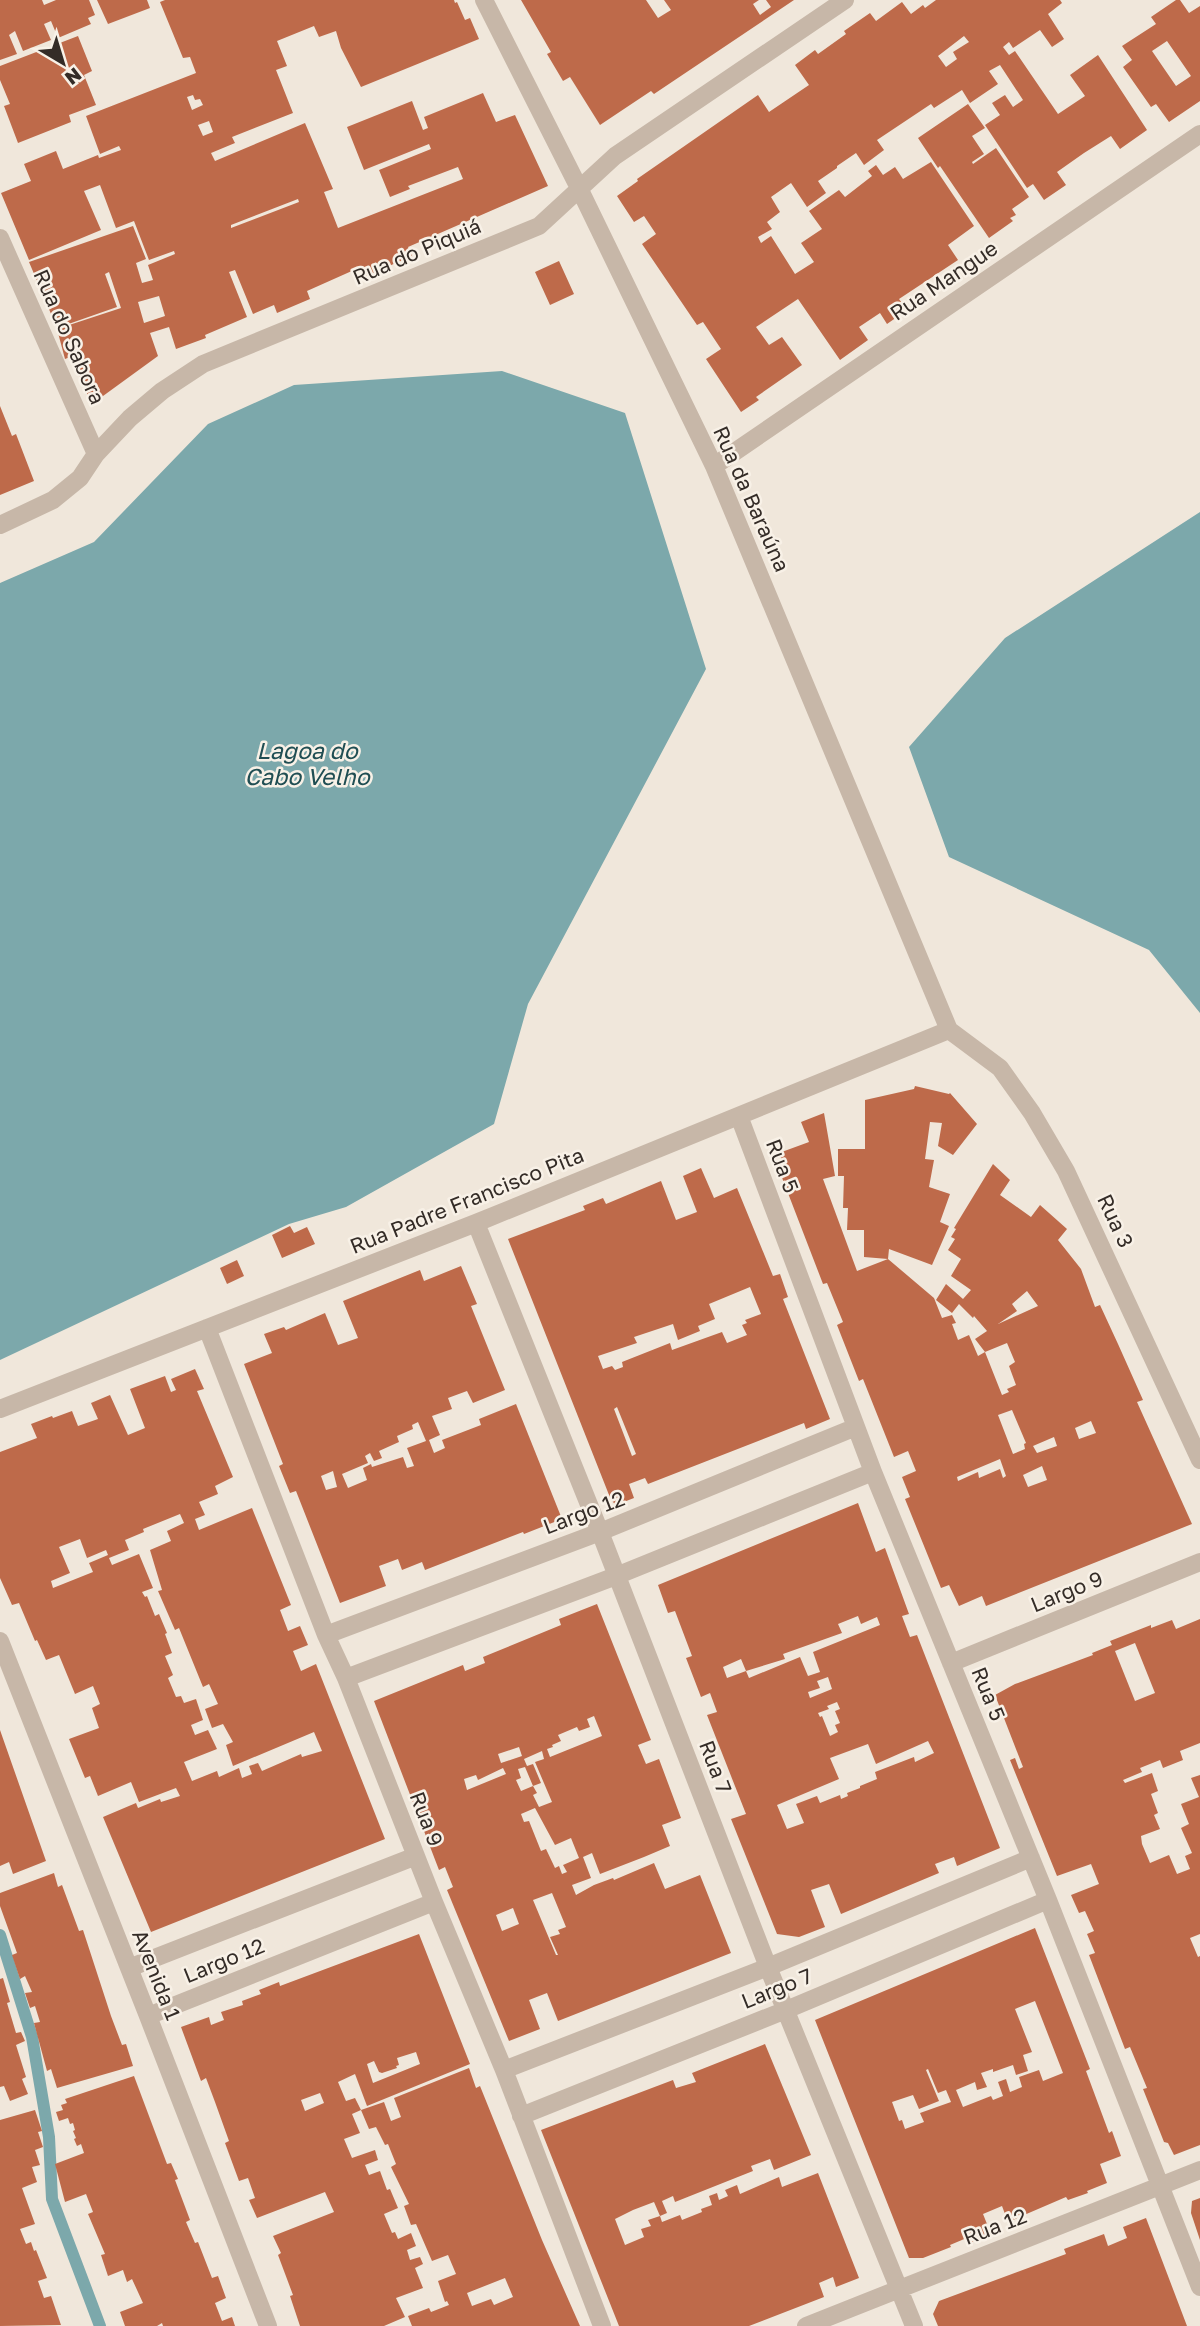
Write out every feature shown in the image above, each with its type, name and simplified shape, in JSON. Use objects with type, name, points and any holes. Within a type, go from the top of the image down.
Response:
[{"type":"street","name":"Rua da Baraúna","points":[[484,0],[714,466],[948,1030]]},
{"type":"street","name":"Rua do Piquiá","points":[[0,526],[53,500],[80,478],[96,454],[130,418],[162,391],[203,364],[539,226],[615,156],[845,0]]},
{"type":"street","name":"Rua Mangue","points":[[714,466],[1200,134]]},
{"type":"street","name":"Rua do Sabora","points":[[0,238],[96,454]]},
{"type":"street","name":"Rua Padre Francisco Pita","points":[[0,1409],[476,1223],[948,1030]]},
{"type":"street","name":"Rua 3","points":[[948,1030],[1000,1068],[1032,1113],[1066,1171],[1200,1460]]},
{"type":"street","name":"Rua 5","points":[[739,1116],[873,1472],[1048,1900],[1200,2287]]},
{"type":"street","name":"Rua 7","points":[[476,1223],[600,1532],[768,1967],[914,2326]]},
{"type":"street","name":"Rua 9","points":[[206,1328],[326,1635],[346,1678],[434,1902],[504,2070],[601,2326]]},
{"type":"street","name":"Largo 12","points":[[326,1635],[600,1532],[856,1427]]},
{"type":"street","points":[[346,1678],[616,1576],[873,1472]]},
{"type":"street","name":"Largo 9","points":[[951,1663],[1200,1562]]},
{"type":"street","name":"Avenida 1","points":[[0,1641],[268,2326]]},
{"type":"street","name":"Largo 12","points":[[129,1968],[416,1856]]},
{"type":"street","name":"Largo 7","points":[[504,2070],[768,1967],[1031,1858]]},
{"type":"street","name":"Largo 7","points":[[521,2116],[786,2010],[1048,1900]]},
{"type":"street","name":"Largo 12","points":[[148,2016],[434,1902]]},
{"type":"street","name":"Rua 12","points":[[806,2326],[1200,2170]]},
{"type":"water","name":"Lagoa do Cabo Velho","points":[[502,371],[625,413],[706,669],[528,1004],[494,1124],[346,1207],[289,1224],[0,1360],[0,583],[94,542],[208,424],[294,385]]},
{"type":"water","points":[[1200,512],[1200,1013],[1149,950],[949,857],[909,747],[1005,638]]},
{"type":"building","points":[[0,0],[42,0],[44,5],[56,0],[89,0],[95,15],[88,18],[91,24],[58,38],[51,21],[44,24],[51,40],[23,51],[15,31],[9,35],[17,54],[0,60]]},
{"type":"building","points":[[97,0],[147,0],[150,8],[108,24]]},
{"type":"building","points":[[454,0],[465,20],[470,18],[479,39],[361,87],[341,48],[336,31],[319,37],[314,26],[277,41],[287,66],[276,70],[293,113],[232,137],[235,143],[211,153],[215,161],[305,123],[333,189],[324,192],[338,228],[463,179],[458,167],[408,186],[410,189],[390,197],[379,170],[431,149],[429,144],[364,170],[347,127],[412,101],[423,130],[428,128],[424,117],[483,93],[496,122],[515,115],[548,186],[408,247],[412,256],[366,276],[363,266],[307,291],[310,299],[277,313],[274,305],[253,314],[235,270],[229,272],[247,317],[205,335],[206,338],[176,349],[169,327],[150,333],[158,356],[92,404],[70,357],[65,359],[57,329],[121,308],[109,272],[105,274],[117,307],[57,328],[29,262],[133,226],[146,259],[136,263],[142,283],[153,280],[148,265],[175,254],[174,251],[149,260],[134,221],[116,228],[100,185],[84,191],[101,230],[29,260],[1,193],[31,181],[24,164],[56,151],[63,169],[98,155],[99,158],[121,150],[119,146],[100,154],[86,116],[196,73],[190,57],[183,58],[160,2]],"holes":[[[193,95],[195,100],[200,99],[203,105],[192,110],[187,97]],[[209,121],[213,132],[203,136],[198,125]],[[298,199],[299,202],[231,228],[231,225]],[[159,296],[165,316],[144,323],[138,302]]]},
{"type":"building","points":[[521,0],[646,0],[658,18],[671,10],[664,0],[759,0],[753,4],[760,15],[771,7],[766,0],[794,0],[654,94],[651,91],[600,125],[570,77],[563,81],[547,54],[551,52]]},
{"type":"building","points":[[936,0],[1060,0],[1062,3],[1048,14],[1064,39],[1052,47],[1040,30],[1013,48],[1009,42],[1003,47],[1009,55],[1015,51],[1058,114],[1085,96],[1070,75],[1098,55],[1147,130],[1120,149],[1111,136],[1084,153],[1057,172],[1066,185],[1044,200],[1033,184],[1027,188],[985,125],[1000,115],[992,103],[1005,95],[1013,107],[1023,100],[1000,65],[989,71],[998,84],[970,103],[962,90],[934,108],[931,104],[877,140],[884,150],[864,165],[856,153],[837,166],[818,181],[826,193],[807,207],[791,183],[771,197],[780,212],[767,222],[772,229],[758,237],[761,243],[771,236],[795,274],[814,262],[801,243],[822,229],[809,211],[839,190],[845,197],[872,176],[868,171],[876,165],[883,175],[895,167],[903,179],[931,162],[974,226],[948,245],[958,260],[899,299],[907,310],[887,324],[880,313],[859,327],[868,340],[840,360],[798,299],[756,327],[769,345],[782,337],[802,365],[756,397],[759,400],[741,412],[706,359],[721,349],[703,322],[697,325],[642,244],[656,234],[644,216],[634,222],[617,196],[638,181],[637,179],[758,95],[769,112],[809,85],[795,65],[815,50],[818,54],[870,13],[876,21],[902,2],[911,14],[923,5],[925,8]],"holes":[[[964,36],[969,42],[953,52],[957,59],[946,67],[938,56]]]},
{"type":"building","points":[[1176,0],[1180,0],[1189,13],[1200,6],[1200,101],[1169,122],[1156,104],[1151,107],[1123,67],[1132,60],[1122,46],[1156,24],[1151,17]],"holes":[[[1167,41],[1191,76],[1176,86],[1152,51]]]},
{"type":"building","points":[[78,36],[92,71],[84,75],[96,105],[69,115],[71,122],[18,143],[4,106],[10,104],[0,80],[0,66]]},
{"type":"building","points":[[968,104],[985,128],[972,136],[984,154],[972,162],[973,164],[996,148],[1029,197],[1012,209],[1016,215],[1010,218],[1013,221],[989,238],[918,138]]},
{"type":"building","points":[[559,261],[574,294],[550,305],[535,272]]},
{"type":"building","points":[[0,406],[12,436],[16,434],[34,481],[0,495]]},
{"type":"building","points":[[915,1086],[950,1093],[977,1124],[953,1155],[938,1146],[942,1123],[930,1122],[925,1159],[934,1160],[929,1187],[950,1194],[940,1222],[949,1226],[932,1265],[889,1249],[888,1259],[864,1257],[864,1230],[847,1230],[848,1208],[843,1208],[844,1176],[838,1176],[838,1149],[865,1149],[865,1100],[914,1089]]},
{"type":"building","points":[[824,1113],[835,1176],[823,1179],[857,1271],[888,1259],[934,1298],[942,1318],[952,1315],[956,1323],[952,1324],[958,1340],[969,1335],[978,1356],[985,1352],[975,1339],[987,1331],[959,1304],[952,1313],[936,1300],[946,1284],[963,1299],[971,1290],[951,1276],[961,1259],[948,1250],[955,1239],[951,1237],[956,1229],[954,1228],[993,1164],[1010,1180],[1000,1195],[1031,1217],[1040,1205],[1067,1229],[1058,1240],[1081,1269],[1095,1307],[1100,1305],[1143,1400],[1137,1402],[1192,1524],[986,1606],[982,1596],[959,1606],[949,1585],[941,1588],[905,1499],[910,1497],[902,1477],[916,1471],[908,1451],[894,1457],[863,1379],[859,1381],[837,1325],[843,1322],[827,1283],[823,1284],[781,1175],[786,1172],[779,1153],[809,1142],[801,1122]],"holes":[[[1027,1291],[1038,1306],[998,1324],[1017,1311],[1012,1304]],[[1007,1343],[1015,1362],[1009,1366],[1016,1385],[1002,1395],[985,1352]],[[1012,1410],[1026,1443],[1025,1449],[1013,1454],[998,1415]],[[1091,1421],[1096,1433],[1079,1439],[1075,1428]],[[1054,1437],[1057,1446],[1037,1453],[1033,1446]],[[1000,1459],[1006,1476],[1003,1478],[1000,1469],[979,1478],[978,1472],[958,1481],[957,1477]],[[1042,1466],[1047,1480],[1028,1487],[1023,1475]]]},
{"type":"building","points":[[701,1168],[714,1198],[737,1188],[773,1276],[780,1274],[788,1297],[783,1299],[830,1419],[806,1429],[804,1423],[648,1484],[645,1478],[629,1484],[634,1498],[616,1505],[611,1500],[508,1239],[585,1210],[583,1206],[603,1198],[606,1204],[661,1181],[676,1220],[697,1212],[683,1176]],"holes":[[[750,1287],[761,1314],[745,1320],[747,1323],[742,1325],[747,1335],[727,1343],[722,1332],[672,1350],[670,1343],[622,1362],[623,1367],[615,1370],[612,1366],[603,1369],[598,1356],[637,1343],[634,1337],[673,1324],[678,1340],[700,1331],[698,1326],[715,1319],[709,1304]],[[617,1407],[636,1454],[632,1456],[614,1409]]]},
{"type":"building","points":[[290,1226],[294,1233],[307,1227],[315,1244],[282,1258],[272,1235]]},
{"type":"building","points":[[237,1260],[244,1276],[227,1284],[220,1268]]},
{"type":"building","points":[[461,1266],[477,1304],[471,1306],[505,1390],[473,1403],[467,1391],[448,1398],[452,1409],[432,1416],[440,1435],[429,1440],[434,1453],[445,1448],[442,1440],[481,1425],[479,1419],[516,1404],[562,1519],[425,1570],[422,1562],[402,1570],[398,1559],[379,1566],[386,1586],[340,1603],[296,1491],[290,1493],[279,1466],[283,1464],[244,1364],[272,1353],[264,1334],[284,1327],[286,1330],[325,1313],[338,1345],[358,1338],[343,1301],[420,1270],[424,1281]],"holes":[[[418,1422],[426,1441],[407,1448],[414,1466],[407,1468],[403,1457],[372,1467],[371,1464],[363,1468],[367,1480],[348,1488],[342,1474],[368,1463],[365,1456],[370,1453],[374,1461],[382,1458],[379,1451],[399,1442],[397,1436],[413,1429],[412,1425]],[[333,1471],[337,1487],[326,1490],[321,1476]]]},
{"type":"building","points":[[195,1369],[204,1389],[197,1391],[233,1477],[215,1486],[218,1494],[199,1502],[205,1515],[195,1519],[199,1530],[252,1508],[291,1605],[280,1610],[288,1631],[300,1626],[308,1645],[293,1651],[301,1671],[316,1664],[385,1839],[151,1932],[103,1817],[136,1803],[138,1808],[160,1799],[161,1802],[180,1796],[176,1788],[139,1802],[131,1782],[98,1796],[90,1776],[85,1778],[69,1739],[99,1728],[92,1708],[100,1704],[93,1686],[75,1694],[59,1655],[46,1660],[19,1603],[12,1605],[0,1578],[0,1452],[37,1438],[31,1424],[52,1416],[53,1418],[72,1411],[78,1426],[98,1419],[91,1403],[110,1395],[128,1435],[145,1428],[130,1389],[165,1376],[171,1392],[176,1390],[171,1379]],"holes":[[[180,1514],[184,1523],[167,1531],[171,1541],[150,1550],[162,1590],[158,1591],[175,1630],[179,1628],[203,1687],[209,1684],[218,1704],[205,1709],[212,1728],[223,1724],[233,1742],[226,1745],[233,1766],[314,1732],[322,1751],[302,1757],[301,1754],[262,1771],[258,1763],[249,1766],[252,1774],[242,1778],[239,1768],[219,1777],[217,1771],[192,1781],[184,1762],[217,1749],[208,1730],[195,1735],[191,1725],[203,1720],[196,1699],[184,1703],[181,1696],[176,1697],[168,1678],[173,1675],[165,1656],[172,1653],[159,1614],[155,1616],[147,1596],[142,1592],[153,1588],[139,1554],[112,1565],[109,1558],[129,1550],[125,1540],[144,1532],[143,1529]],[[80,1539],[87,1558],[106,1550],[108,1555],[89,1563],[93,1572],[53,1588],[51,1581],[70,1573],[59,1547]]]},
{"type":"building","points":[[858,1503],[876,1552],[885,1548],[909,1614],[902,1616],[910,1637],[917,1635],[1000,1848],[957,1866],[954,1857],[935,1864],[939,1873],[841,1914],[829,1884],[811,1890],[825,1927],[799,1937],[777,1934],[731,1819],[746,1814],[707,1715],[717,1712],[710,1693],[701,1697],[686,1658],[692,1656],[675,1611],[668,1613],[658,1585]],"holes":[[[858,1616],[861,1624],[877,1617],[880,1625],[813,1652],[820,1672],[808,1676],[800,1657],[749,1678],[746,1671],[785,1659],[783,1654],[842,1633],[838,1624]],[[741,1659],[746,1671],[727,1678],[723,1667]],[[828,1677],[832,1689],[810,1698],[808,1692],[820,1688],[817,1681]],[[837,1702],[840,1709],[835,1711],[840,1723],[835,1725],[838,1732],[830,1736],[822,1716],[818,1713],[829,1709],[827,1706]],[[928,1741],[934,1753],[915,1762],[914,1757],[875,1772],[877,1779],[847,1793],[848,1796],[841,1799],[840,1795],[820,1803],[817,1796],[796,1804],[804,1823],[787,1829],[777,1805],[839,1779],[830,1758],[868,1744],[876,1764]]]},
{"type":"building","points":[[597,1604],[651,1740],[638,1745],[646,1764],[659,1759],[681,1818],[662,1825],[670,1846],[644,1857],[600,1874],[592,1853],[583,1857],[591,1878],[572,1885],[576,1895],[594,1885],[613,1878],[614,1880],[654,1863],[665,1889],[700,1875],[731,1953],[558,2021],[547,1993],[529,2000],[540,2029],[509,2041],[447,1890],[453,1887],[445,1867],[439,1870],[374,1701],[463,1665],[465,1671],[485,1663],[483,1657],[561,1625],[559,1619]],"holes":[[[594,1716],[602,1736],[550,1757],[547,1749],[561,1741],[558,1735],[577,1727],[579,1731],[590,1727],[587,1719]],[[519,1747],[522,1756],[501,1763],[498,1754]],[[542,1751],[544,1759],[535,1762],[552,1802],[539,1807],[533,1795],[537,1793],[533,1786],[541,1783],[533,1764],[527,1766],[524,1759]],[[525,1767],[533,1786],[521,1791],[516,1780],[521,1778],[518,1769]],[[503,1768],[506,1774],[467,1790],[464,1779],[476,1775],[478,1780]],[[535,1808],[555,1845],[571,1838],[579,1858],[563,1865],[567,1872],[562,1874],[559,1866],[555,1868],[546,1849],[541,1851],[529,1821],[524,1822],[521,1814]],[[552,1893],[566,1927],[558,1930],[560,1934],[550,1937],[556,1955],[533,1900]],[[513,1908],[519,1924],[502,1931],[496,1915]]]},
{"type":"building","points":[[1200,1619],[1200,1743],[1180,1751],[1183,1760],[1163,1768],[1160,1760],[1140,1768],[1142,1772],[1123,1780],[1125,1783],[1152,1773],[1158,1791],[1151,1794],[1158,1813],[1154,1815],[1160,1829],[1141,1836],[1142,1844],[1150,1863],[1169,1855],[1177,1874],[1190,1869],[1185,1856],[1192,1853],[1181,1828],[1189,1824],[1181,1804],[1199,1797],[1191,1778],[1200,1775],[1200,1934],[1190,1938],[1198,1957],[1200,1956],[1200,2145],[1174,2155],[1168,2143],[1164,2142],[1143,2089],[1147,2088],[1130,2047],[1125,2049],[1089,1955],[1095,1953],[1087,1934],[1094,1931],[1085,1911],[1079,1913],[1071,1895],[1099,1884],[1091,1864],[1057,1876],[1010,1760],[1015,1758],[1019,1769],[1023,1767],[995,1695],[1015,1684],[1093,1655],[1092,1653],[1112,1645],[1110,1641],[1151,1625],[1151,1628],[1172,1620],[1176,1629]],"holes":[[[1135,1643],[1155,1693],[1135,1701],[1115,1651]]]},
{"type":"building","points":[[0,1730],[46,1861],[13,1874],[9,1862],[0,1866]]},
{"type":"building","points":[[54,1873],[58,1887],[62,1885],[79,1931],[83,1930],[111,2016],[122,2045],[126,2044],[133,2066],[57,2088],[51,2069],[47,2071],[34,2023],[40,2022],[35,2006],[30,2008],[25,1993],[32,1992],[25,1976],[20,1979],[12,1955],[17,1953],[0,1906],[0,1893]]},
{"type":"building","points":[[1035,1928],[1090,2069],[1086,2071],[1109,2133],[1112,2131],[1121,2156],[1100,2164],[1107,2183],[1087,2191],[1088,2193],[1068,2200],[1066,2197],[1008,2222],[1002,2206],[983,2214],[991,2234],[972,2242],[969,2237],[923,2258],[909,2258],[815,2020]],"holes":[[[1035,2001],[1063,2073],[1043,2081],[1039,2070],[1019,2077],[1022,2087],[1010,2092],[1006,2079],[998,2082],[1003,2096],[993,2100],[991,2096],[963,2107],[956,2090],[975,2082],[977,2090],[987,2087],[981,2073],[1013,2065],[1016,2075],[1028,2071],[1023,2055],[1032,2052],[1015,2009]],[[928,2069],[938,2093],[946,2090],[951,2102],[920,2113],[924,2122],[905,2129],[892,2102],[913,2095],[919,2109],[939,2101],[926,2070]]]},
{"type":"building","points":[[419,1934],[470,2064],[367,2106],[355,2074],[338,2082],[346,2101],[355,2098],[361,2110],[352,2114],[360,2133],[344,2139],[352,2158],[375,2150],[378,2160],[365,2165],[369,2175],[380,2171],[398,2208],[384,2214],[392,2233],[395,2232],[398,2239],[411,2233],[416,2246],[407,2250],[410,2260],[420,2257],[423,2264],[415,2268],[423,2288],[396,2298],[405,2317],[384,2326],[300,2326],[290,2296],[293,2295],[278,2255],[281,2253],[273,2236],[334,2212],[325,2192],[257,2218],[249,2200],[255,2198],[248,2178],[239,2181],[225,2143],[229,2141],[206,2078],[201,2081],[181,2027],[209,2017],[211,2025],[224,2020],[221,2012],[243,2005],[242,2001],[261,1994],[259,1990],[279,1982],[280,1986]],"holes":[[[416,2052],[420,2064],[373,2083],[367,2064],[374,2061],[382,2073],[397,2068],[397,2058]],[[320,2093],[324,2103],[305,2111],[301,2100]]]},
{"type":"building","points":[[3,1978],[16,2033],[21,2032],[25,2041],[16,2045],[26,2077],[22,2079],[28,2094],[10,2101],[4,2086],[0,2087],[0,1979]]},
{"type":"building","points":[[765,2044],[811,2155],[774,2170],[770,2159],[751,2166],[753,2171],[675,2202],[673,2196],[662,2201],[667,2213],[660,2216],[662,2222],[680,2215],[682,2220],[702,2212],[701,2209],[712,2205],[709,2196],[717,2193],[719,2200],[728,2196],[725,2190],[737,2185],[740,2194],[779,2177],[782,2187],[818,2173],[859,2278],[836,2287],[833,2277],[819,2283],[824,2297],[749,2326],[619,2326],[541,2130],[673,2080],[676,2088],[696,2082],[692,2073]],"holes":[[[654,2202],[660,2216],[648,2220],[651,2226],[641,2229],[644,2237],[625,2245],[615,2219]]]},
{"type":"building","points":[[469,2068],[476,2088],[480,2086],[580,2326],[412,2326],[408,2316],[429,2308],[431,2312],[449,2305],[445,2302],[438,2281],[456,2274],[448,2255],[432,2261],[416,2224],[411,2225],[404,2206],[409,2204],[391,2167],[396,2164],[388,2144],[385,2145],[376,2127],[369,2129],[361,2110],[384,2102],[391,2121],[401,2117],[394,2098]],"holes":[[[505,2278],[513,2297],[494,2305],[491,2299],[472,2306],[467,2293]]]},
{"type":"building","points":[[134,2076],[167,2164],[171,2163],[178,2179],[175,2180],[190,2220],[186,2222],[195,2243],[198,2242],[212,2278],[218,2276],[226,2298],[215,2303],[222,2321],[232,2317],[235,2326],[163,2326],[162,2323],[157,2326],[125,2326],[120,2312],[143,2303],[132,2279],[127,2282],[123,2270],[108,2276],[101,2255],[105,2254],[88,2214],[93,2212],[86,2194],[65,2202],[55,2164],[84,2153],[81,2144],[77,2146],[74,2139],[73,2123],[70,2124],[68,2118],[59,2121],[56,2112],[63,2110],[61,2105],[67,2103],[65,2099]]},
{"type":"building","points":[[35,2110],[42,2131],[38,2132],[43,2147],[35,2150],[40,2165],[32,2167],[37,2182],[22,2188],[35,2224],[20,2229],[26,2244],[31,2242],[34,2251],[36,2250],[47,2278],[38,2281],[44,2298],[51,2296],[61,2325],[0,2326],[0,2120]]},
{"type":"building","points":[[1200,2198],[1200,2240],[1191,2213],[1192,2201]]},
{"type":"building","points":[[1146,2218],[1187,2326],[938,2326],[933,2314],[939,2301],[1066,2254],[1064,2249],[1104,2234],[1108,2246],[1127,2238],[1123,2227]]},
{"type":"waterway","points":[[0,1935],[32,2037],[49,2137],[52,2199],[100,2326]]}]
